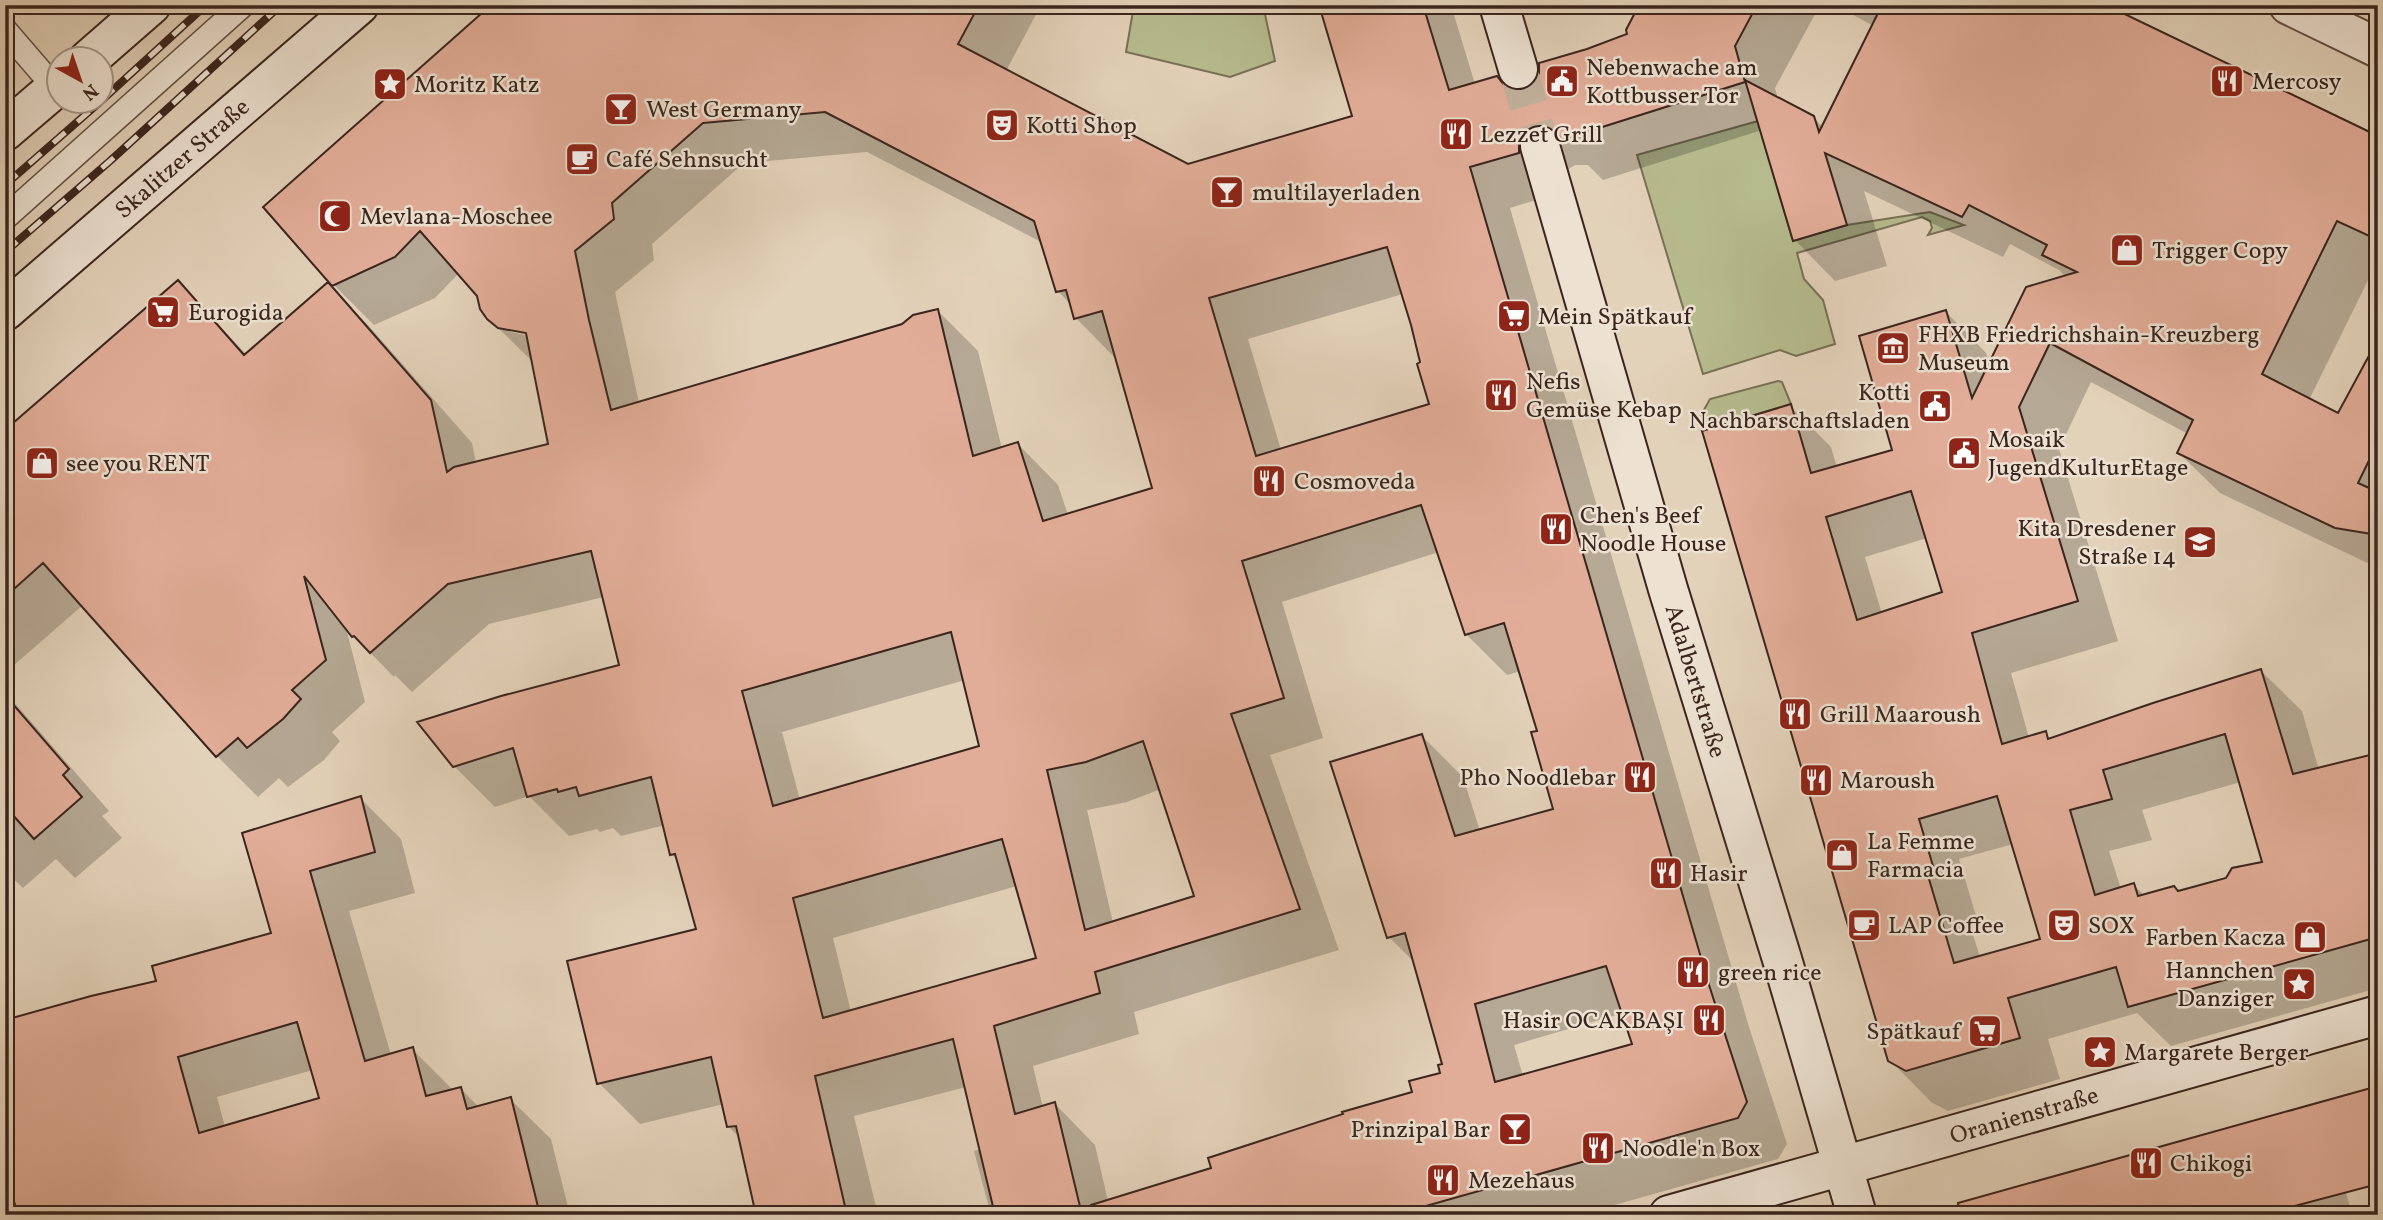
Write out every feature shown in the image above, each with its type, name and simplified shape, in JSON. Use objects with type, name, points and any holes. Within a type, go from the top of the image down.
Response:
[{"type":"street","points":[[104,46],[150,5]]},
{"type":"street","name":"Skalitzer Straße","points":[[5,311],[359,5]]},
{"type":"street","points":[[1499,5],[1518,69]]},
{"type":"street","points":[[2289,5],[2378,48]]},
{"type":"street","points":[[5,131],[46,96]]},
{"type":"street","name":"Adalbertstraße","points":[[1540,146],[1668,589],[1857,1215]]},
{"type":"street","name":"Oranienstraße","points":[[1670,1215],[2378,1015]]},
{"type":"lane","points":[[5,218],[243,5]]},
{"type":"lane","points":[[5,30],[46,74]]},
{"type":"green space","points":[[1134,5],[1263,5],[1275,61],[1230,77],[1126,52]]},
{"type":"green space","points":[[1758,121],[1793,241],[1847,225],[1930,212],[1964,225],[1928,235],[1932,228],[1930,221],[1922,217],[1797,253],[1804,279],[1823,300],[1835,344],[1796,356],[1780,350],[1703,374],[1637,155]]},
{"type":"green space","points":[[1782,382],[1791,404],[1702,431],[1700,417],[1710,399]]},
{"type":"building","points":[[491,5],[979,5],[958,44],[1188,164],[1352,116],[1319,5],[1423,5],[1449,90],[1497,76],[1504,85],[1514,90],[1525,90],[1534,83],[1539,73],[1539,63],[1627,34],[1626,30],[1639,5],[1757,5],[1735,46],[1745,82],[1561,140],[1556,131],[1546,125],[1533,125],[1524,131],[1519,140],[1519,153],[1470,167],[1709,985],[1747,1102],[1738,1118],[1394,1215],[1092,1215],[1091,1205],[1211,1168],[1208,1158],[1343,1114],[1342,1112],[1412,1092],[1409,1081],[1440,1073],[1438,1065],[1442,1064],[1405,933],[1387,938],[1330,762],[1422,734],[1455,836],[1553,809],[1531,732],[1537,731],[1504,623],[1465,635],[1421,505],[1242,561],[1284,698],[1231,714],[1300,909],[1095,972],[1100,993],[994,1026],[1015,1114],[1055,1102],[1082,1215],[995,1215],[953,1039],[815,1076],[847,1215],[756,1215],[736,1126],[727,1127],[711,1057],[597,1084],[567,961],[696,929],[675,854],[670,855],[651,777],[579,796],[576,787],[527,797],[513,748],[453,767],[417,722],[501,696],[619,665],[591,551],[448,584],[370,653],[352,637],[304,576],[326,660],[292,690],[301,699],[283,719],[247,748],[238,738],[216,757],[43,563],[5,597],[5,430],[178,280],[244,355],[328,282],[431,400],[447,472],[454,467],[548,444],[526,333],[498,328],[487,319],[480,309],[477,296],[420,231],[395,257],[332,286],[263,207]],"holes":[[[825,112],[1034,221],[1056,292],[1066,290],[1074,319],[1102,311],[1152,488],[1043,521],[1018,442],[973,456],[938,309],[913,315],[902,324],[611,410],[575,251],[614,219],[612,203],[703,123]],[[1387,247],[1411,325],[1420,362],[1417,364],[1429,404],[1256,456],[1209,298]],[[951,632],[979,746],[773,806],[742,691]],[[1143,741],[1194,896],[1085,930],[1047,770],[1086,762]],[[1002,839],[1036,958],[823,1018],[793,898]],[[1606,966],[1632,1044],[1495,1082],[1475,1004]]]},
{"type":"building","points":[[1882,5],[2106,5],[2378,136],[2378,240],[2337,221],[2262,374],[2338,413],[2378,339],[2378,442],[2358,483],[2378,492],[2378,535],[2335,528],[2177,453],[2193,420],[2050,343],[2019,407],[2078,601],[1972,633],[2002,744],[2046,731],[2048,739],[2261,669],[2293,774],[2378,753],[2378,937],[2128,1007],[2116,967],[2008,998],[2020,1038],[1906,1071],[1888,1061],[1702,431],[1791,404],[1811,473],[1892,450],[1859,336],[1946,310],[1972,398],[2026,287],[2077,272],[2042,255],[2047,245],[1969,205],[1962,217],[1825,153],[1847,225],[1793,241],[1745,80],[1814,116],[1819,132]],"holes":[[[1911,491],[1942,592],[1857,620],[1826,517]],[[2225,734],[2262,862],[2232,868],[2226,878],[2178,891],[2174,886],[2138,896],[2134,883],[2095,895],[2070,810],[2112,799],[2103,770]],[[1997,796],[2040,939],[1954,963],[1929,879],[1936,876],[1919,819]]]},
{"type":"building","points":[[5,695],[69,769],[63,775],[82,797],[34,839],[5,806]]},
{"type":"building","points":[[361,796],[375,852],[310,871],[365,1061],[413,1047],[426,1096],[461,1087],[467,1109],[511,1097],[540,1215],[18,1215],[5,1170],[5,1020],[156,981],[152,966],[271,933],[242,833]],"holes":[[[297,1022],[319,1098],[199,1133],[178,1057]]]},
{"type":"building","points":[[2378,1086],[2378,1184],[2260,1215],[1959,1215],[1958,1203]]},
{"type":"tunnel","points":[[1518,69],[1540,146]]},
{"type":"railway","points":[[116,87],[206,5]]},
{"type":"railway","points":[[5,252],[110,161],[281,5]]},
{"type":"railway","points":[[5,185],[84,116]]},
{"type":"place","name":"Nebenwache am Kottbusser Tor","points":[[1562,81]]},
{"type":"place","name":"Mercosy","points":[[2227,81]]},
{"type":"place","name":"Moritz Katz","points":[[390,84]]},
{"type":"place","name":"West Germany","points":[[621,109]]},
{"type":"place","name":"Kotti Shop","points":[[1002,125]]},
{"type":"place","name":"Lezzet Grill","points":[[1456,134]]},
{"type":"place","name":"Café Sehnsucht","points":[[582,159]]},
{"type":"place","name":"multilayerladen","points":[[1227,192]]},
{"type":"place","name":"Mevlana-Moschee","points":[[335,216]]},
{"type":"place","name":"Trigger Copy","points":[[2127,250]]},
{"type":"place","name":"Eurogida","points":[[163,312]]},
{"type":"place","name":"Mein Spätkauf","points":[[1514,316]]},
{"type":"place","name":"FHXB Friedrichshain-Kreuzberg Museum","points":[[1893,348]]},
{"type":"place","name":"Nefis Gemüse Kebap","points":[[1501,395]]},
{"type":"place","name":"Kotti Nachbarschaftsladen","points":[[1935,406]]},
{"type":"place","name":"Mosaik JugendKulturEtage","points":[[1964,453]]},
{"type":"place","name":"see you RENT","points":[[42,463]]},
{"type":"place","name":"Cosmoveda","points":[[1269,481]]},
{"type":"place","name":"Chen's Beef Noodle House","points":[[1556,529]]},
{"type":"place","name":"Kita Dresdener Straße 14","points":[[2200,542]]},
{"type":"place","name":"Grill Maaroush","points":[[1795,714]]},
{"type":"place","name":"Pho Noodlebar","points":[[1640,777]]},
{"type":"place","name":"Maroush","points":[[1816,780]]},
{"type":"place","name":"La Femme Farmacia","points":[[1842,855]]},
{"type":"place","name":"Hasir","points":[[1666,873]]},
{"type":"place","name":"LAP Coffee","points":[[1864,925]]},
{"type":"place","name":"SOX","points":[[2064,925]]},
{"type":"place","name":"Farben Kacza","points":[[2310,937]]},
{"type":"place","name":"green rice","points":[[1693,972]]},
{"type":"place","name":"Hannchen Danziger","points":[[2299,984]]},
{"type":"place","name":"Hasir OCAKBAŞI","points":[[1709,1020]]},
{"type":"place","name":"Spätkauf","points":[[1985,1031]]},
{"type":"place","name":"Margarete Berger","points":[[2100,1052]]},
{"type":"place","name":"Prinzipal Bar","points":[[1515,1129]]},
{"type":"place","name":"Noodle'n Box","points":[[1598,1148]]},
{"type":"place","name":"Chikogi","points":[[2146,1163]]},
{"type":"place","name":"Mezehaus","points":[[1443,1180]]}]
